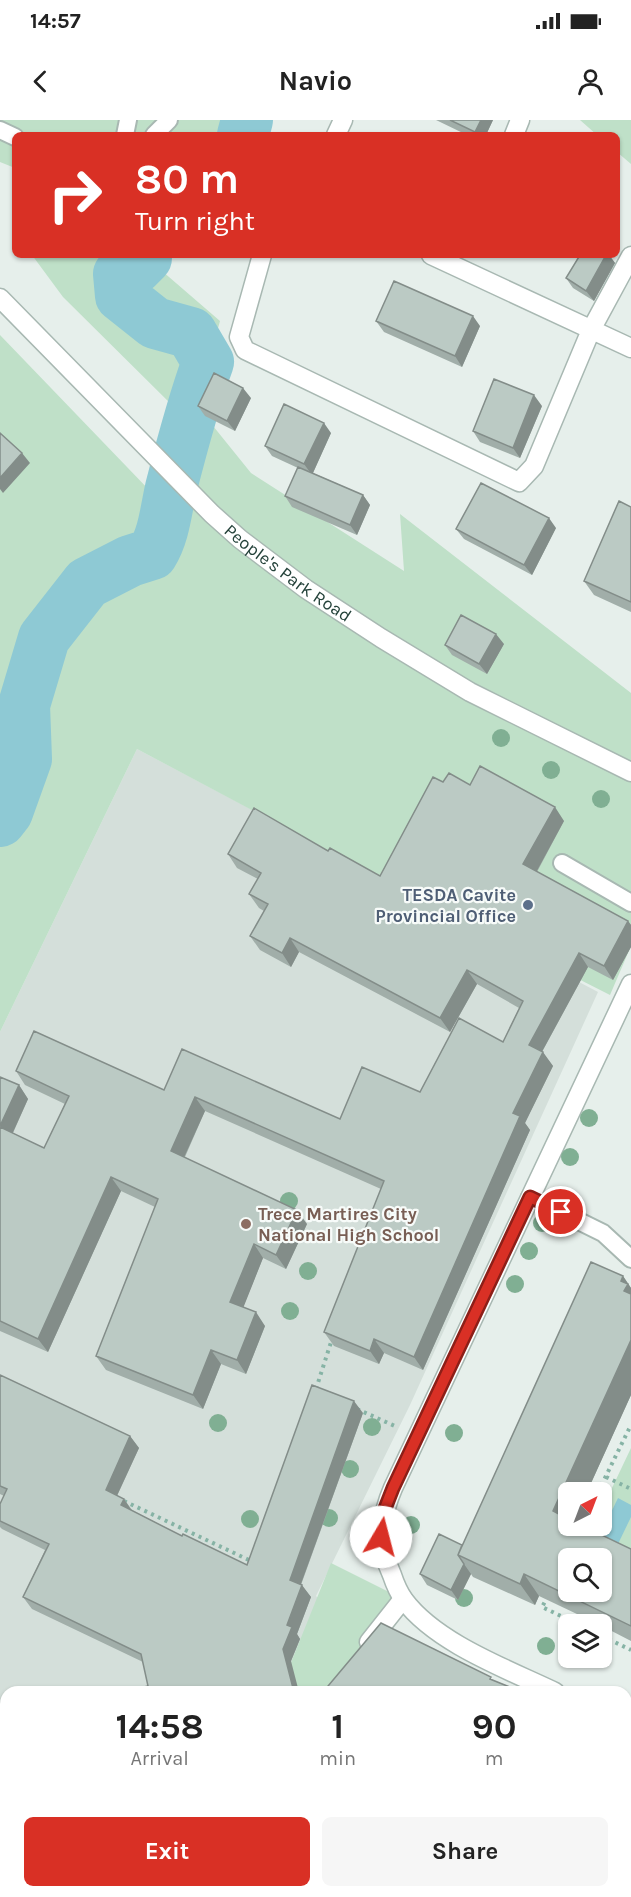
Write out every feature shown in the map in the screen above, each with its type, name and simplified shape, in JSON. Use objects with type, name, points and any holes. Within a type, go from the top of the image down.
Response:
[{"type":"street","points":[[261,258],[239,337],[245,350],[519,482],[534,466],[591,330],[631,256]]},
{"type":"street","points":[[459,261],[591,330],[631,348]]},
{"type":"street","name":"People's Park Road","points":[[0,298],[212,514],[240,539],[306,589],[470,692],[631,772]]},
{"type":"street","points":[[543,1686],[444,1636],[416,1613],[403,1599],[387,1565],[381,1537],[382,1525],[387,1502],[417,1436],[631,984]]},
{"type":"street","points":[[359,1655],[403,1599]]},
{"type":"lane","points":[[157,132],[168,120]]},
{"type":"lane","points":[[562,863],[631,903]]},
{"type":"lane","points":[[530,1197],[603,1233],[631,1259]]},
{"type":"path","points":[[326,1395],[315,1390],[334,1334]]},
{"type":"path","points":[[356,1409],[417,1436]]},
{"type":"path","points":[[603,1482],[631,1425]]},
{"type":"path","points":[[606,1477],[631,1490]]},
{"type":"path","points":[[124,1501],[251,1561],[255,1551]]},
{"type":"path","points":[[552,1588],[542,1607],[558,1615]]},
{"type":"path","points":[[612,1641],[631,1650]]},
{"type":"shaded area","name":"Trece Martires City National High School","points":[[137,749],[598,992],[410,1405],[316,1596],[319,1599],[286,1675],[218,1686],[0,1686],[0,1032]]},
{"type":"green space","points":[[0,120],[247,120],[244,132],[12,132],[12,167],[0,162]]},
{"type":"green space","points":[[580,120],[631,120],[631,164],[620,155],[620,132],[594,132]]},
{"type":"green space","points":[[34,258],[147,258],[220,321],[210,357],[205,416],[251,473],[404,571],[400,514],[631,693],[631,946],[610,995],[399,888],[137,749],[0,1032],[0,842],[17,820],[38,747],[37,692],[51,649],[80,608],[137,570],[172,551],[178,411],[63,297]]},
{"type":"green space","points":[[0,335],[152,493],[155,538],[149,551],[127,558],[83,580],[41,636],[19,701],[19,759],[0,809]]},
{"type":"green space","points":[[631,1448],[631,1558],[588,1536],[612,1536],[612,1488]]},
{"type":"green space","points":[[331,1563],[403,1599],[336,1686],[218,1686],[286,1675]]},
{"type":"water","points":[[618,1498],[631,1505],[631,1517],[618,1544],[602,1536],[612,1536],[612,1510]]},
{"type":"building","points":[[450,120],[481,120],[475,132]]},
{"type":"building","points":[[578,258],[604,258],[586,291],[566,278]]},
{"type":"building","points":[[394,281],[473,316],[455,356],[376,321]]},
{"type":"building","points":[[214,373],[243,388],[227,421],[198,406]]},
{"type":"building","points":[[494,379],[534,395],[513,448],[473,431]]},
{"type":"building","points":[[284,404],[324,423],[304,464],[265,446]]},
{"type":"building","points":[[0,433],[22,453],[0,478]]},
{"type":"building","points":[[298,467],[363,495],[350,525],[285,496]]},
{"type":"building","points":[[481,483],[549,518],[524,565],[456,529]]},
{"type":"building","points":[[619,501],[631,507],[631,602],[584,581]]},
{"type":"building","points":[[461,615],[496,634],[479,664],[445,645]]},
{"type":"building","points":[[480,766],[555,807],[523,864],[628,921],[604,966],[579,953],[529,1045],[543,1052],[513,1113],[520,1116],[414,1357],[374,1339],[370,1351],[324,1332],[384,1181],[195,1097],[171,1151],[297,1210],[276,1255],[254,1244],[230,1302],[256,1312],[237,1360],[211,1350],[193,1395],[96,1356],[158,1199],[111,1177],[38,1339],[0,1321],[0,1127],[44,1148],[69,1096],[16,1071],[34,1031],[164,1090],[182,1049],[340,1119],[362,1067],[420,1092],[459,1018],[503,1042],[523,1001],[467,970],[440,1018],[290,938],[282,953],[250,936],[268,904],[249,894],[261,873],[228,854],[254,808],[328,851],[330,848],[380,876],[433,777],[443,782],[449,773],[470,785]]},
{"type":"building","points":[[0,1077],[19,1085],[0,1126]]},
{"type":"building","points":[[591,1262],[623,1276],[621,1281],[628,1284],[624,1291],[631,1294],[631,1340],[566,1482],[558,1482],[558,1500],[553,1511],[558,1514],[558,1536],[604,1536],[631,1549],[631,1626],[612,1617],[612,1614],[606,1614],[582,1602],[612,1602],[612,1548],[558,1548],[558,1591],[524,1574],[520,1584],[458,1555]]},
{"type":"building","points":[[0,1375],[130,1436],[106,1490],[124,1499],[121,1505],[247,1565],[312,1385],[354,1401],[290,1580],[302,1585],[287,1625],[292,1627],[283,1649],[292,1686],[148,1686],[141,1654],[23,1597],[49,1544],[0,1521],[0,1504],[7,1489],[0,1486]]},
{"type":"building","points":[[439,1534],[462,1545],[458,1555],[464,1564],[451,1590],[420,1574]]},
{"type":"building","points":[[381,1623],[507,1686],[328,1686]]},
{"type":"waterway","points":[[244,132],[247,120]]},
{"type":"waterway","points":[[0,821],[7,812],[26,759],[24,705],[44,638],[87,583],[130,561],[152,554],[162,531],[184,440],[208,362],[191,333],[155,323],[121,296],[119,274],[127,263],[136,268],[146,258]]},
{"type":"place","name":"TESDA Cavite Provincial Office","points":[[528,905]]},
{"type":"place","name":"Trece Martires City National High School","points":[[246,1224]]},
{"type":"route","points":[[381,1537],[384,1511],[393,1488],[530,1197],[561,1212]]}]
